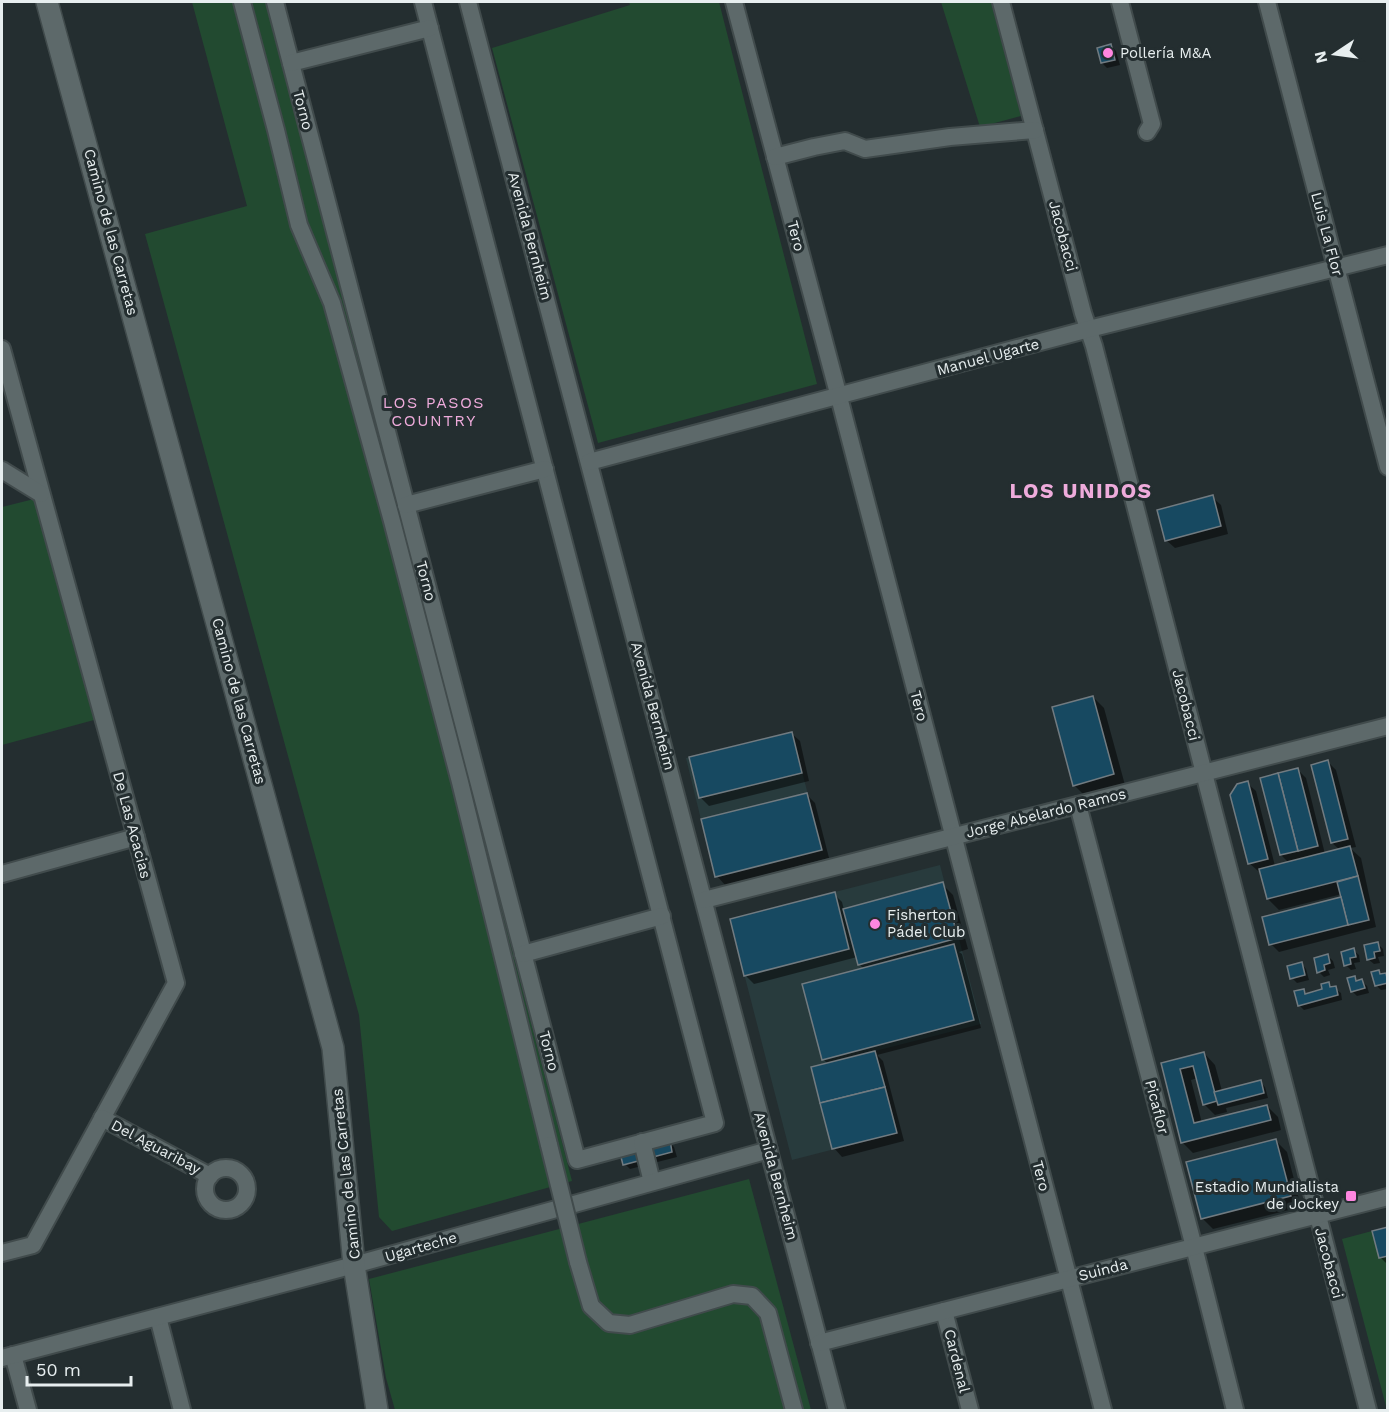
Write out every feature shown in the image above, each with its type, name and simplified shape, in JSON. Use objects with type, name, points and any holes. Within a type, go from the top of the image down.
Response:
[{"type":"street","name":"Camino de las Carretas","points":[[47,2],[333,1048],[354,1265],[377,1410]]},
{"type":"street","points":[[242,2],[299,225],[333,303],[392,521],[591,1306],[609,1323],[630,1325],[733,1294],[752,1296],[768,1313],[794,1410]]},
{"type":"street","name":"Torno","points":[[275,2],[577,1160],[642,1142]]},
{"type":"street","points":[[423,2],[716,1122],[642,1142],[652,1182]]},
{"type":"street","name":"Avenida Bernheim","points":[[468,2],[837,1410]]},
{"type":"street","name":"Tero","points":[[734,2],[1102,1410]]},
{"type":"street","name":"Jacobacci","points":[[1001,2],[1089,329],[1368,1410]]},
{"type":"street","points":[[1120,2],[1152,124],[1147,132]]},
{"type":"street","name":"Luis La Flor","points":[[1267,2],[1388,467]]},
{"type":"street","points":[[291,63],[430,28]]},
{"type":"street","points":[[775,157],[845,141],[865,149],[950,137],[1035,129]]},
{"type":"street","name":"Manuel Ugarte","points":[[589,462],[1089,329],[1388,255]]},
{"type":"street","name":"De Las Acacias","points":[[2,349],[176,983],[33,1245],[2,1253]]},
{"type":"street","points":[[406,505],[545,469]]},
{"type":"street","points":[[2,470],[41,494]]},
{"type":"street","name":"Jorge Abelardo Ramos","points":[[704,900],[1388,726]]},
{"type":"street","name":"Picaflor","points":[[1078,805],[1235,1410]]},
{"type":"street","points":[[2,874],[136,837]]},
{"type":"street","points":[[523,954],[662,916]]},
{"type":"street","name":"Del Aguaribay","points":[[102,1118],[210,1176]]},
{"type":"street","name":"Ugarteche","points":[[7,1356],[354,1265],[769,1150]]},
{"type":"street","name":"Suinda","points":[[819,1343],[1388,1197]]},
{"type":"street","name":"Cardenal","points":[[944,1311],[970,1410]]},
{"type":"street","points":[[158,1317],[182,1410]]},
{"type":"street","points":[[7,1356],[28,1410]]},
{"type":"shaded area","points":[[792,732],[822,850],[715,877],[686,758]]},
{"type":"shaded area","points":[[940,865],[981,1024],[875,1051],[897,1133],[792,1160],[730,919]]},
{"type":"green space","points":[[192,2],[266,2],[572,1181],[392,1231],[379,1217],[359,1015],[145,234],[247,206]]},
{"type":"green space","points":[[629,2],[719,2],[817,384],[598,443],[492,48],[630,5]]},
{"type":"green space","points":[[941,2],[991,2],[1021,116],[980,127]]},
{"type":"green space","points":[[34,499],[94,720],[2,745],[2,507]]},
{"type":"green space","points":[[749,1179],[811,1410],[395,1410],[386,1378],[369,1279]]},
{"type":"green space","points":[[1387,1227],[1387,1410],[1342,1239]]},
{"type":"building","points":[[1111,44],[1115,60],[1101,63],[1097,48]]},
{"type":"building","points":[[1213,495],[1221,526],[1165,541],[1157,510]]},
{"type":"building","points":[[1093,696],[1114,774],[1073,786],[1052,707]]},
{"type":"building","points":[[792,732],[802,773],[699,798],[689,757]]},
{"type":"building","points":[[1328,760],[1348,839],[1331,843],[1311,765]]},
{"type":"building","points":[[1298,768],[1318,846],[1298,851],[1278,773]]},
{"type":"building","points":[[1278,773],[1298,851],[1280,855],[1260,778]]},
{"type":"building","points":[[1248,781],[1268,859],[1248,864],[1230,795],[1237,784]]},
{"type":"building","points":[[807,793],[822,850],[715,877],[701,819]]},
{"type":"building","points":[[1350,846],[1358,876],[1267,899],[1259,869]]},
{"type":"building","points":[[1358,876],[1369,920],[1348,925],[1337,882]]},
{"type":"building","points":[[943,882],[958,938],[858,965],[843,909]]},
{"type":"building","points":[[835,892],[849,949],[744,976],[730,919]]},
{"type":"building","points":[[1341,897],[1348,925],[1269,945],[1262,917]]},
{"type":"building","points":[[1378,942],[1380,951],[1374,952],[1375,958],[1367,960],[1364,945]]},
{"type":"building","points":[[954,944],[974,1020],[822,1060],[802,984]]},
{"type":"building","points":[[1354,948],[1356,957],[1350,958],[1351,964],[1344,966],[1341,952]]},
{"type":"building","points":[[1328,954],[1330,963],[1324,965],[1325,970],[1317,973],[1314,958]]},
{"type":"building","points":[[1302,962],[1305,975],[1290,979],[1287,966]]},
{"type":"building","points":[[1379,970],[1380,974],[1386,973],[1388,983],[1375,986],[1371,972]]},
{"type":"building","points":[[1355,976],[1356,981],[1362,979],[1365,988],[1351,992],[1347,978]]},
{"type":"building","points":[[1329,982],[1330,987],[1336,986],[1338,995],[1298,1006],[1294,991],[1304,989],[1305,994],[1322,989],[1321,984]]},
{"type":"building","points":[[875,1051],[885,1087],[820,1103],[811,1067]]},
{"type":"building","points":[[1204,1052],[1217,1101],[1203,1105],[1193,1066],[1180,1069],[1194,1123],[1267,1105],[1271,1120],[1181,1143],[1161,1063]]},
{"type":"building","points":[[1261,1080],[1264,1093],[1218,1105],[1214,1092]]},
{"type":"building","points":[[885,1087],[897,1133],[832,1149],[820,1103]]},
{"type":"building","points":[[1276,1139],[1291,1196],[1201,1219],[1186,1162]]},
{"type":"building","points":[[670,1140],[672,1152],[623,1165],[620,1153]]},
{"type":"building","points":[[1388,1227],[1388,1256],[1379,1258],[1372,1231]]},
{"type":"place","name":"Pollería M&A","points":[[1108,53]]},
{"type":"place","name":"Fisherton Pádel Club","points":[[875,924]]},
{"type":"place","name":"Estadio Mundialista de Jockey","points":[[1351,1196]]},
{"type":"district","name":"LOS PASOS COUNTRY","points":[[434,411]]},
{"type":"district","name":"LOS UNIDOS","points":[[1081,491]]}]
